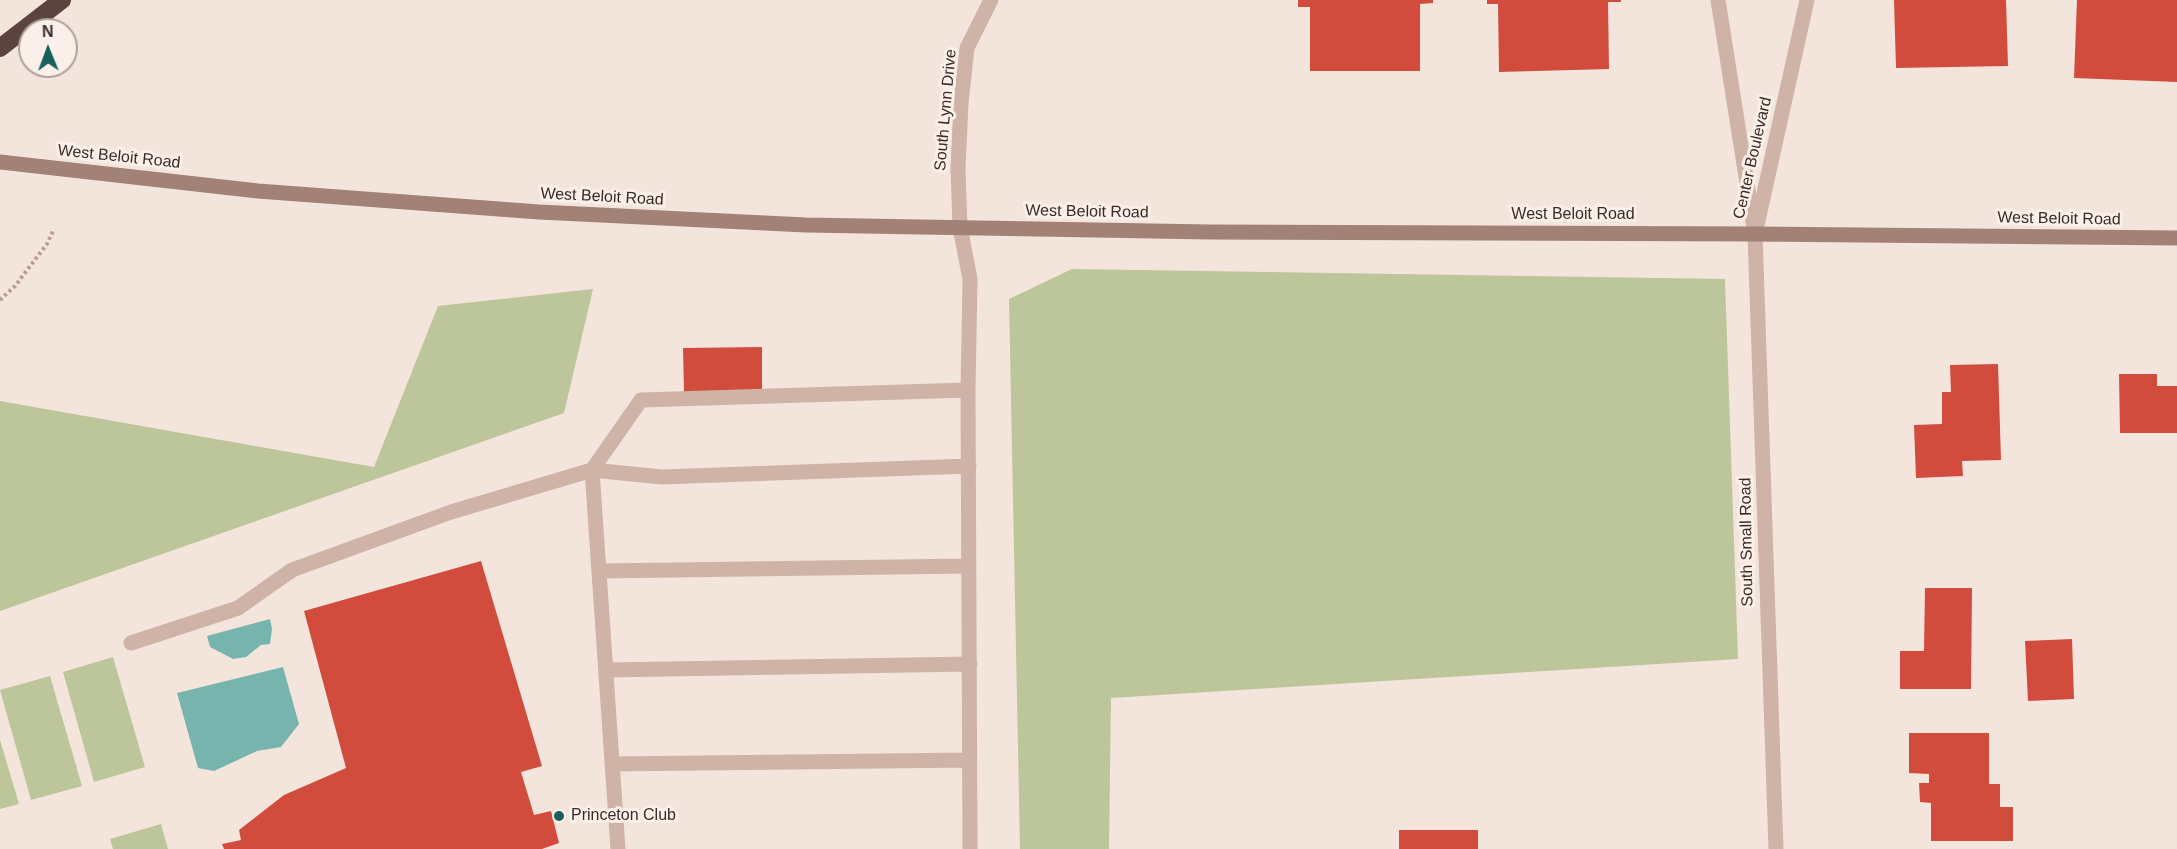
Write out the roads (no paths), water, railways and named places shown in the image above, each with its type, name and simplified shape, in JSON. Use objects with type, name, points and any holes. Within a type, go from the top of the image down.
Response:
[{"type":"highway","points":[[0,48],[62,0]]},
{"type":"main road","name":"West Beloit Road","points":[[0,162],[258,191],[539,212],[806,225],[1221,232],[2177,238]]},
{"type":"street","name":"South Lynn Drive","points":[[970,849],[968,390],[970,279],[960,227],[958,169],[961,103],[967,48],[991,0]]},
{"type":"street","name":"Center Boulevard","points":[[1718,0],[1755,234]]},
{"type":"street","name":"Center Boulevard","points":[[1755,234],[1807,0]]},
{"type":"street","name":"South Small Road","points":[[1755,234],[1776,849]]},
{"type":"street","points":[[618,849],[592,470],[641,400],[968,390]]},
{"type":"street","points":[[131,643],[238,608],[292,570],[451,512],[592,470],[662,477],[969,466]]},
{"type":"street","points":[[599,571],[969,566]]},
{"type":"street","points":[[606,670],[970,664]]},
{"type":"street","points":[[612,764],[970,760]]},
{"type":"water","points":[[270,619],[272,629],[270,644],[261,645],[246,657],[233,659],[210,647],[207,636]]},
{"type":"water","points":[[283,667],[299,724],[281,747],[257,751],[214,771],[198,768],[177,693]]},
{"type":"place","name":"Princeton Club","points":[[559,816]]}]
